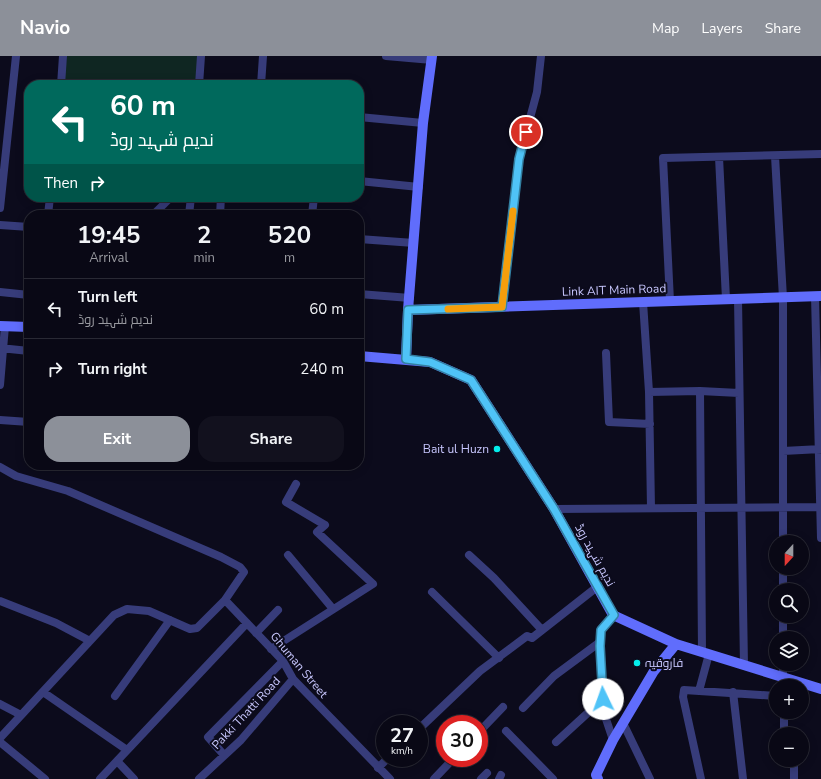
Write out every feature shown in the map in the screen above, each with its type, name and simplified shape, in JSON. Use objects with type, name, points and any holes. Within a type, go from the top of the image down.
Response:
[{"type":"street","points":[[0,208],[16,56]]},
{"type":"street","points":[[62,80],[64,56]]},
{"type":"street","points":[[200,80],[202,56]]},
{"type":"street","points":[[261,80],[263,56]]},
{"type":"street","points":[[386,56],[432,58],[423,123],[408,310],[406,359]]},
{"type":"street","points":[[502,307],[519,159],[538,92],[541,56]]},
{"type":"street","points":[[364,117],[423,123]]},
{"type":"street","points":[[670,301],[663,158],[821,154]]},
{"type":"street","points":[[775,156],[783,298],[783,535]]},
{"type":"street","points":[[719,157],[726,299]]},
{"type":"street","points":[[364,182],[419,187]]},
{"type":"street","points":[[158,210],[167,202]]},
{"type":"street","points":[[0,226],[24,227]]},
{"type":"street","points":[[364,239],[414,243]]},
{"type":"street","points":[[0,292],[24,294]]},
{"type":"street","points":[[364,294],[410,298]]},
{"type":"street","points":[[818,296],[821,538]]},
{"type":"street","name":"Link AIT Main Road","points":[[408,310],[818,296]]},
{"type":"street","points":[[738,299],[744,666]]},
{"type":"street","points":[[643,302],[650,392],[651,508]]},
{"type":"street","points":[[0,385],[2,326],[24,327]]},
{"type":"street","points":[[2,349],[24,351]]},
{"type":"street","points":[[606,353],[609,422],[650,424]]},
{"type":"street","name":"ندیم شہید روڈ","points":[[364,356],[430,362],[471,380],[554,509],[614,615]]},
{"type":"street","points":[[650,392],[700,391],[739,393]]},
{"type":"street","points":[[699,691],[705,653],[701,508],[700,391]]},
{"type":"street","points":[[0,420],[24,422]]},
{"type":"street","points":[[783,451],[820,449]]},
{"type":"street","points":[[0,467],[16,476],[68,491],[221,557],[240,567],[244,572],[225,600],[197,628],[190,629],[150,611],[127,608],[114,615],[0,738]]},
{"type":"street","points":[[271,649],[373,584],[317,532],[325,525],[286,502],[296,484]]},
{"type":"street","points":[[554,509],[820,507]]},
{"type":"street","points":[[288,555],[333,609]]},
{"type":"street","points":[[469,555],[494,578],[542,630]]},
{"type":"street","points":[[428,720],[480,671],[527,636],[532,638],[597,587]]},
{"type":"street","points":[[432,592],[499,658]]},
{"type":"street","points":[[0,600],[56,623],[90,641]]},
{"type":"street","name":"Ghuman Street","points":[[225,600],[283,661],[293,679],[390,779]]},
{"type":"street","points":[[256,633],[278,610]]},
{"type":"street","points":[[613,740],[604,713],[600,642],[601,630],[614,615],[676,644],[744,666],[776,679]]},
{"type":"street","points":[[115,696],[170,620]]},
{"type":"street","points":[[100,779],[247,624]]},
{"type":"street","points":[[523,708],[554,676],[600,642]]},
{"type":"street","points":[[597,778],[596,775],[623,723],[654,671],[676,644]]},
{"type":"street","points":[[224,755],[208,738],[283,661]]},
{"type":"street","name":"Pakki Thatti Road","points":[[199,779],[241,740],[293,679]]},
{"type":"street","points":[[809,687],[821,689]]},
{"type":"street","points":[[701,779],[683,697],[684,690],[769,695]]},
{"type":"street","points":[[43,692],[127,750]]},
{"type":"street","points":[[733,692],[743,779]]},
{"type":"street","points":[[556,742],[603,699]]},
{"type":"street","points":[[0,704],[21,715]]},
{"type":"street","points":[[488,723],[504,707]]},
{"type":"street","points":[[623,723],[650,779]]},
{"type":"street","points":[[506,731],[553,779]]},
{"type":"street","points":[[0,742],[45,779]]},
{"type":"street","points":[[117,761],[134,779]]},
{"type":"street","points":[[434,779],[445,767]]},
{"type":"street","points":[[794,767],[794,779]]},
{"type":"green space","points":[[67,56],[198,56],[196,80],[64,80]]},
{"type":"slow traffic","points":[[448,309],[502,307],[513,211]]},
{"type":"place","name":"Bait ul Huzn","points":[[497,449]]},
{"type":"place","name":"فاروقیہ","points":[[637,663]]},
{"type":"route","points":[[526,132],[519,159],[502,307],[408,310],[406,359],[430,362],[471,380],[554,509],[614,615],[601,630],[600,646],[603,699]]}]
